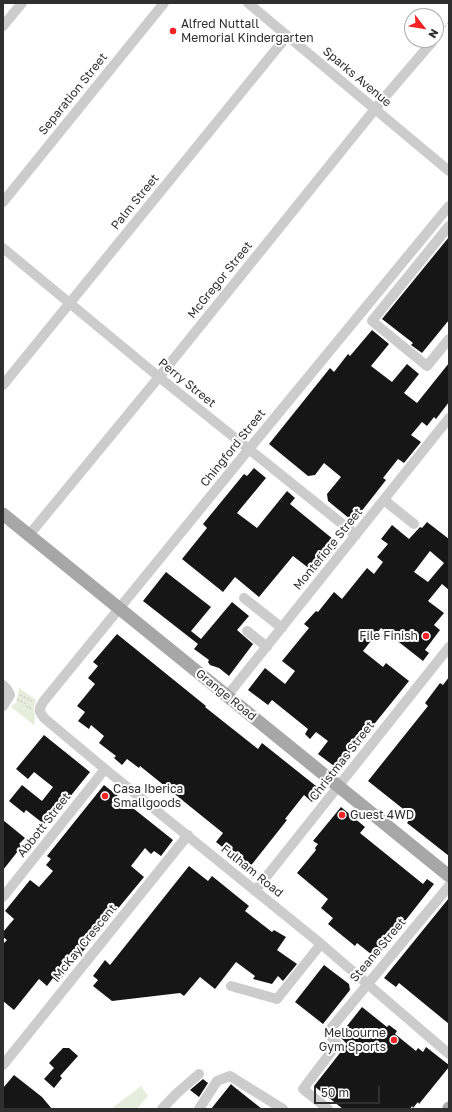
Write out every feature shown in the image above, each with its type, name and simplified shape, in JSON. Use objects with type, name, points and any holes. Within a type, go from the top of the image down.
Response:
[{"type":"main road","name":"Grange Road","points":[[3,514],[449,876]]},
{"type":"street","points":[[3,26],[22,3]]},
{"type":"street","name":"Separation Street","points":[[3,202],[164,3]]},
{"type":"street","name":"Sparks Avenue","points":[[248,3],[449,171]]},
{"type":"street","name":"Palm Street","points":[[3,385],[287,36]]},
{"type":"street","name":"McGregor Street","points":[[29,536],[427,48]]},
{"type":"street","name":"Chingford Street","points":[[40,708],[119,608],[449,206]]},
{"type":"street","points":[[449,226],[372,321],[427,366],[449,339]]},
{"type":"street","name":"Perry Street","points":[[3,248],[69,304],[356,535]]},
{"type":"street","name":"Montefiore Street","points":[[227,696],[449,418]]},
{"type":"street","points":[[384,500],[414,524]]},
{"type":"street","points":[[244,598],[282,628]]},
{"type":"street","points":[[247,631],[267,647]]},
{"type":"street","name":"Christmas Street","points":[[255,891],[449,647]]},
{"type":"street","points":[[3,685],[10,695],[3,706]]},
{"type":"street","name":"Fulham Road","points":[[40,708],[40,712],[44,718],[321,944],[449,1054]]},
{"type":"street","name":"Abbott Street","points":[[3,897],[105,769]]},
{"type":"street","name":"McKay Crescent","points":[[3,1065],[188,835]]},
{"type":"street","name":"Steane Street","points":[[328,1109],[303,1089],[337,1044],[328,1032],[449,886]]},
{"type":"street","points":[[231,986],[277,999],[321,944]]},
{"type":"street","points":[[162,1109],[176,1094],[199,1074]]},
{"type":"street","points":[[199,1109],[217,1081],[230,1076],[283,1109]]},
{"type":"path","points":[[10,695],[18,694],[34,702],[40,708]]},
{"type":"path","points":[[10,695],[26,704],[28,708],[40,708]]},
{"type":"green space","points":[[19,688],[36,700],[34,707],[34,725],[11,707],[17,701]]},
{"type":"green space","points":[[141,1086],[148,1096],[137,1109],[111,1109]]},
{"type":"building","points":[[449,237],[449,320],[422,353],[411,345],[413,343],[382,319]]},
{"type":"building","points":[[372,330],[389,344],[371,366],[392,382],[407,364],[419,374],[404,393],[417,403],[449,363],[449,402],[436,419],[434,417],[427,426],[422,422],[411,435],[421,442],[404,463],[398,459],[383,478],[386,480],[357,517],[350,519],[328,501],[327,494],[341,477],[324,463],[315,475],[308,476],[269,444],[330,368],[334,372],[348,354],[350,356]]},
{"type":"building","points":[[254,468],[266,478],[237,513],[257,528],[287,491],[295,498],[290,504],[339,544],[315,573],[293,556],[259,597],[235,577],[223,592],[182,559],[207,528],[203,524],[244,474],[247,476]]},
{"type":"building","points":[[427,522],[449,539],[449,590],[442,584],[428,601],[444,613],[434,625],[440,630],[425,650],[429,653],[423,661],[381,628],[363,651],[383,667],[386,663],[409,681],[338,769],[318,754],[328,741],[316,732],[310,739],[305,734],[308,729],[272,700],[268,705],[248,690],[265,668],[285,684],[295,671],[282,661],[309,628],[304,624],[316,611],[318,612],[334,592],[342,599],[367,568],[374,574],[383,562],[377,557],[388,544],[381,539],[392,525],[409,539],[420,527],[422,528]],"holes":[[[430,551],[444,563],[428,582],[414,572]]]},
{"type":"building","points":[[166,572],[211,607],[191,631],[201,639],[232,602],[249,616],[237,630],[253,644],[229,676],[219,668],[210,665],[208,662],[209,660],[194,649],[198,644],[143,601]]},
{"type":"building","points":[[117,634],[258,749],[262,743],[321,790],[312,802],[304,795],[285,819],[287,820],[249,868],[216,842],[223,833],[140,766],[139,768],[127,759],[122,765],[114,758],[116,756],[99,743],[104,736],[91,725],[89,729],[78,721],[85,712],[77,706],[95,684],[88,678],[98,666],[93,662]]},
{"type":"building","points":[[449,677],[449,856],[407,823],[412,816],[368,781],[428,706],[425,703],[440,683],[443,685]]},
{"type":"building","points":[[44,735],[90,772],[60,809],[57,808],[44,824],[26,810],[24,813],[9,801],[22,785],[42,801],[53,787],[34,772],[28,779],[16,769]]},
{"type":"building","points":[[104,785],[173,840],[161,856],[154,851],[151,854],[145,848],[131,866],[144,877],[58,982],[53,978],[47,986],[39,979],[14,1010],[3,1001],[3,944],[7,940],[3,937],[3,932],[14,919],[5,911],[30,880],[39,887],[53,871],[46,865],[51,859],[47,856]]},
{"type":"building","points":[[341,807],[365,827],[360,833],[423,884],[427,879],[434,884],[376,958],[357,943],[355,946],[328,924],[333,918],[321,908],[328,899],[297,873],[316,850],[315,848],[318,844],[313,841]]},
{"type":"building","points":[[3,820],[25,838],[19,844],[22,846],[3,870]]},
{"type":"building","points":[[189,866],[208,881],[212,876],[249,906],[245,911],[272,932],[274,930],[286,937],[277,950],[297,964],[283,981],[278,976],[272,984],[253,979],[255,976],[236,962],[215,989],[200,977],[184,996],[180,993],[112,1001],[93,986],[98,980],[93,976],[105,960],[110,965]]},
{"type":"building","points":[[449,898],[449,1024],[399,983],[396,987],[384,978]]},
{"type":"building","points":[[324,965],[349,984],[350,990],[323,1024],[295,1002]]},
{"type":"building","points":[[362,1007],[387,1027],[389,1025],[397,1031],[395,1034],[416,1051],[418,1048],[423,1052],[426,1047],[449,1065],[449,1067],[419,1104],[418,1102],[413,1108],[412,1106],[410,1109],[343,1109],[314,1086],[347,1044],[339,1036]]},
{"type":"building","points":[[63,1048],[69,1048],[78,1056],[60,1076],[62,1078],[54,1088],[44,1079],[54,1068],[49,1063]]},
{"type":"building","points":[[14,1075],[42,1097],[52,1109],[3,1109],[3,1088]]},
{"type":"building","points":[[203,1079],[208,1083],[199,1097],[190,1090]]},
{"type":"building","points":[[231,1084],[233,1086],[262,1109],[211,1109]]},
{"type":"place","name":"Alfred Nuttall Memorial Kindergarten","points":[[173,31]]},
{"type":"place","name":"File Finish","points":[[426,636]]},
{"type":"place","name":"Casa Iberica Smallgoods","points":[[105,796]]},
{"type":"place","name":"Guest 4WD","points":[[342,815]]},
{"type":"place","name":"Melbourne Gym Sports","points":[[394,1040]]}]
